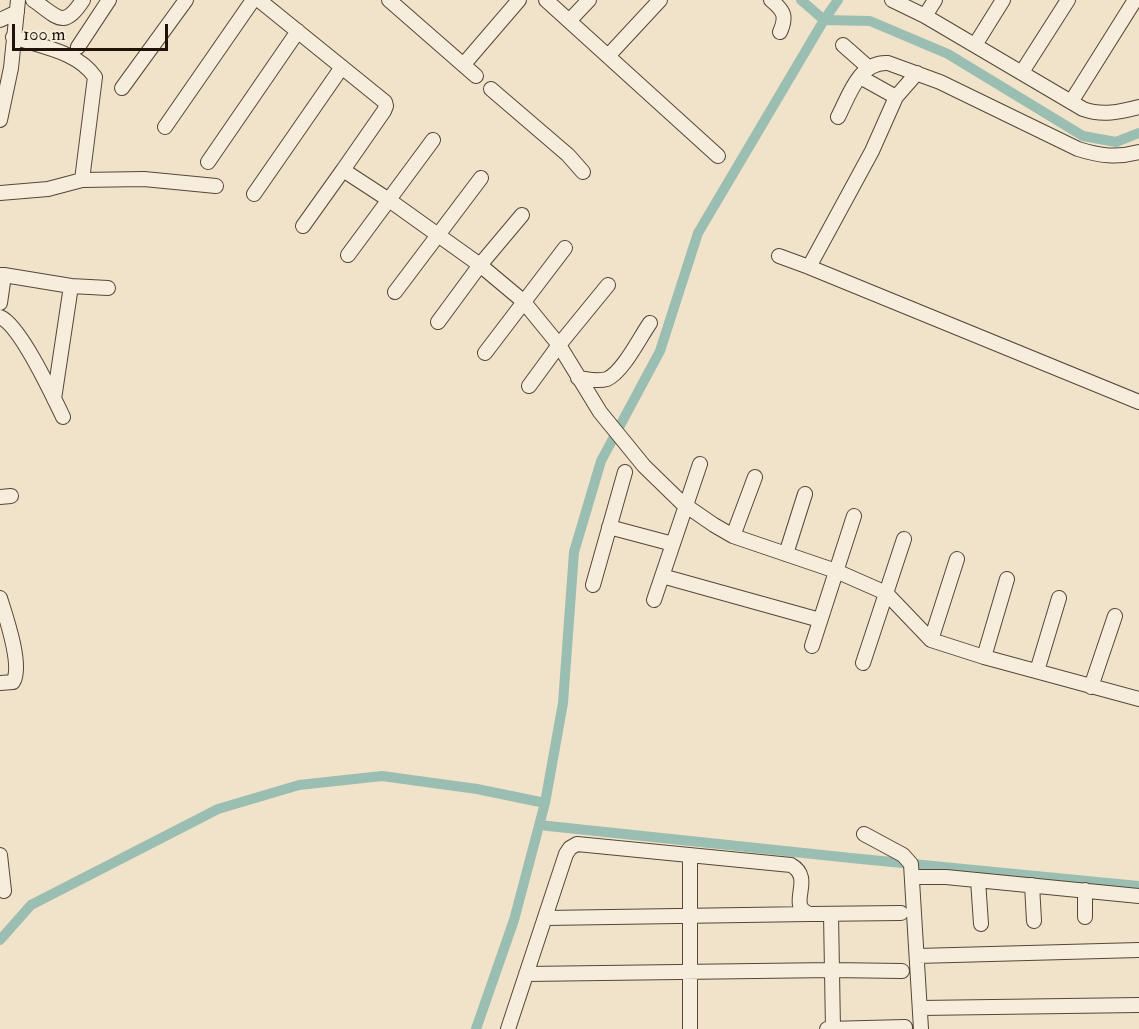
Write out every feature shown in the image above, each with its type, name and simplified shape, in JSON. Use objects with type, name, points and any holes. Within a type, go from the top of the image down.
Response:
[{"type":"street","points":[[33,0],[65,19],[71,16],[83,0]]},
{"type":"street","points":[[78,47],[109,0]]},
{"type":"street","points":[[122,88],[186,0]]},
{"type":"street","points":[[165,127],[253,0]]},
{"type":"street","points":[[260,0],[381,98],[386,106],[303,226]]},
{"type":"street","points":[[389,0],[476,75]]},
{"type":"street","points":[[464,64],[519,0]]},
{"type":"street","points":[[546,0],[718,156]]},
{"type":"street","points":[[569,21],[588,0]]},
{"type":"street","points":[[608,56],[660,0]]},
{"type":"street","points":[[771,0],[783,14],[784,21],[780,32]]},
{"type":"street","points":[[892,0],[925,16],[1083,109],[1101,114],[1137,105]]},
{"type":"street","points":[[925,16],[935,0]]},
{"type":"street","points":[[975,45],[1003,0]]},
{"type":"street","points":[[1022,72],[1068,0]]},
{"type":"street","points":[[1071,102],[1135,0]]},
{"type":"street","points":[[0,20],[18,6]]},
{"type":"street","points":[[0,120],[5,71],[18,6]]},
{"type":"street","points":[[208,162],[298,31]]},
{"type":"street","points":[[13,37],[75,58],[85,65],[95,77],[82,180]]},
{"type":"street","points":[[843,45],[864,72],[896,97]]},
{"type":"street","points":[[838,117],[864,72],[881,62],[918,73],[1078,149],[1112,157],[1139,152]]},
{"type":"street","points":[[254,194],[342,67]]},
{"type":"street","points":[[808,267],[872,151],[896,97],[918,73]]},
{"type":"street","points":[[491,89],[568,154],[583,172]]},
{"type":"street","points":[[348,255],[433,140]]},
{"type":"street","points":[[343,170],[480,265],[523,301],[559,345],[600,412],[644,466],[686,506],[733,536],[836,571],[886,593],[932,640],[984,657],[1139,699]]},
{"type":"street","points":[[395,292],[481,178]]},
{"type":"street","points":[[0,193],[48,189],[82,180],[144,179],[216,186]]},
{"type":"street","points":[[438,322],[480,265],[522,215]]},
{"type":"street","points":[[485,353],[565,248]]},
{"type":"street","points":[[779,256],[1139,402]]},
{"type":"street","points":[[0,303],[2,275],[71,286],[108,288]]},
{"type":"street","points":[[529,386],[608,285]]},
{"type":"street","points":[[54,399],[71,286]]},
{"type":"street","points":[[0,317],[13,328],[63,417]]},
{"type":"street","points":[[578,378],[607,379],[617,371],[650,323]]},
{"type":"street","points":[[654,600],[700,464]]},
{"type":"street","points":[[592,585],[625,472]]},
{"type":"street","points":[[733,536],[755,477]]},
{"type":"street","points":[[786,554],[805,494]]},
{"type":"street","points":[[812,646],[854,516]]},
{"type":"street","points":[[609,527],[673,544]]},
{"type":"street","points":[[863,663],[904,538]]},
{"type":"street","points":[[932,640],[957,559]]},
{"type":"street","points":[[662,576],[820,620]]},
{"type":"street","points":[[984,657],[1006,579]]},
{"type":"street","points":[[0,598],[5,634],[17,675],[13,682],[0,683]]},
{"type":"street","points":[[1037,671],[1059,598]]},
{"type":"street","points":[[1091,687],[1115,616]]},
{"type":"street","points":[[864,834],[903,855],[911,864],[921,1029]]},
{"type":"street","points":[[508,1029],[566,854],[577,844],[791,865],[798,869],[802,880],[800,908],[810,914]]},
{"type":"street","points":[[0,855],[4,891]]},
{"type":"street","points":[[690,855],[690,1029]]},
{"type":"street","points":[[913,877],[946,877],[1139,896]]},
{"type":"street","points":[[978,880],[981,924]]},
{"type":"street","points":[[1032,885],[1034,921]]},
{"type":"street","points":[[1084,890],[1085,917]]},
{"type":"street","points":[[831,914],[833,1029]]},
{"type":"street","points":[[544,918],[901,914]]},
{"type":"street","points":[[917,956],[1139,950]]},
{"type":"street","points":[[526,974],[902,970]]},
{"type":"street","points":[[920,1008],[1139,1005]]},
{"type":"street","points":[[827,1029],[905,1027]]},
{"type":"waterway","points":[[801,0],[824,20],[870,21],[948,54],[1083,136],[1116,142],[1139,133]]},
{"type":"waterway","points":[[476,1029],[514,920],[545,803],[563,703],[574,552],[601,461],[660,351],[698,233],[838,0]]},
{"type":"waterway","points":[[0,940],[31,905],[218,809],[299,785],[382,776],[477,789],[545,803]]},
{"type":"waterway","points":[[539,825],[1139,886]]}]
